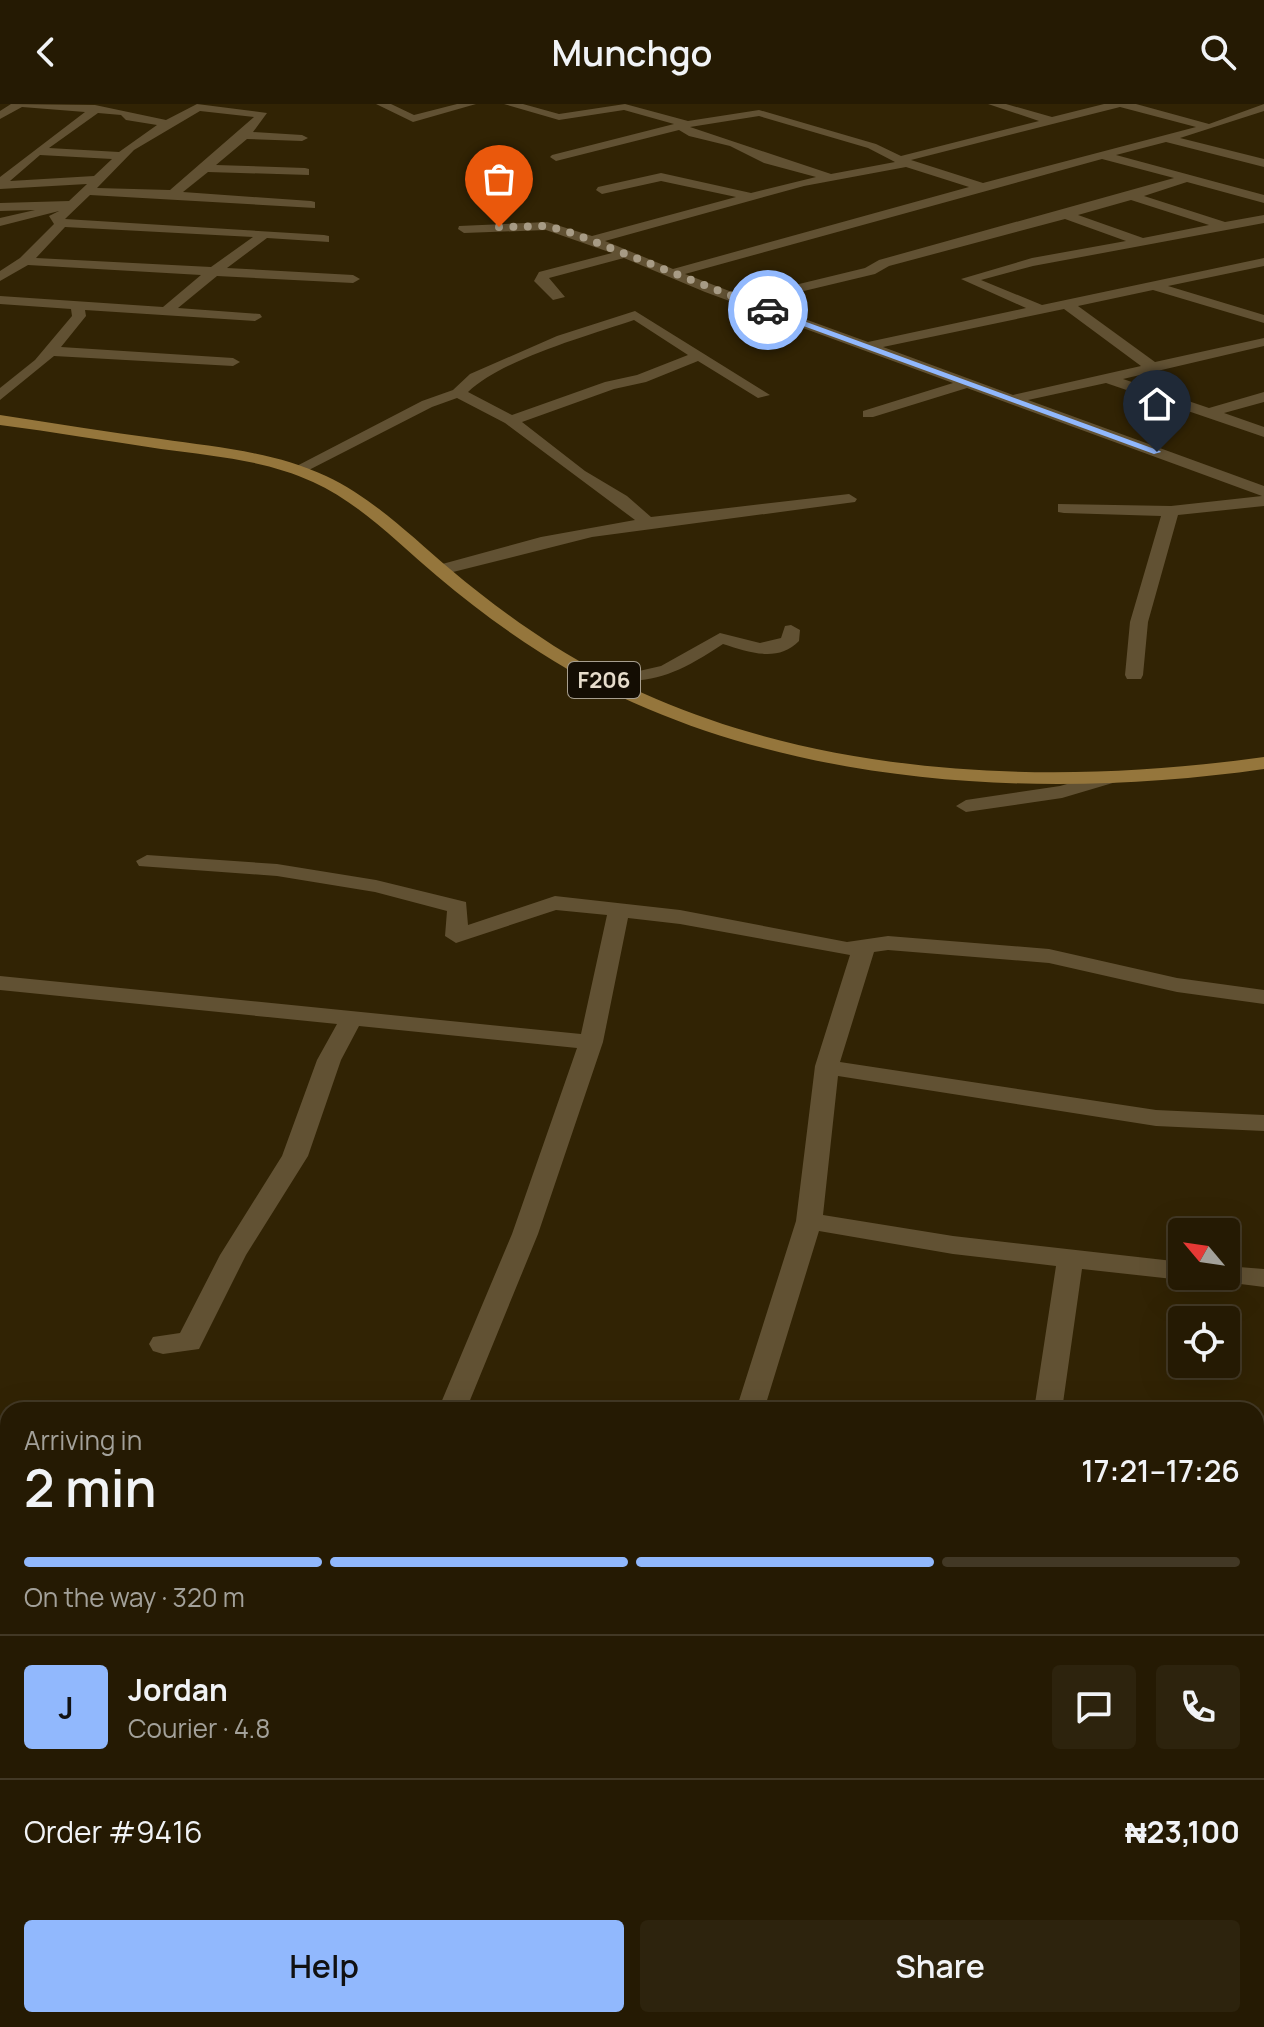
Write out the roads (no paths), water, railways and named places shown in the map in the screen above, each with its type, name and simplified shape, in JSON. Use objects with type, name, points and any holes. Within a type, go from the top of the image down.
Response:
[{"type":"main road","name":"F206","points":[[0,420],[208,450],[297,470],[338,489],[369,510],[441,570],[578,668],[699,723],[809,752],[921,770],[1036,780],[1109,778],[1264,763]]},
{"type":"street","points":[[0,116],[18,104],[96,110],[166,123]]},
{"type":"street","points":[[82,104],[96,110]]},
{"type":"street","points":[[171,195],[244,135],[263,115],[183,104]]},
{"type":"street","points":[[234,111],[248,104]]},
{"type":"street","points":[[382,104],[413,119],[470,104]]},
{"type":"street","points":[[510,104],[559,117],[624,106],[684,125],[701,137],[734,143],[768,160],[832,177]]},
{"type":"street","points":[[994,104],[1051,121]]},
{"type":"street","points":[[592,240],[1117,104]]},
{"type":"street","points":[[1123,104],[1207,127]]},
{"type":"street","points":[[674,273],[1207,127],[1258,106]]},
{"type":"street","points":[[198,107],[166,123],[130,148],[125,156],[54,216],[59,222],[324,239]]},
{"type":"street","points":[[0,185],[38,151],[96,110]]},
{"type":"street","points":[[556,157],[684,125],[747,113],[763,113],[881,149],[904,161],[982,187]]},
{"type":"street","points":[[244,135],[302,138]]},
{"type":"street","points":[[1165,138],[1264,163]]},
{"type":"street","points":[[1239,157],[1264,150]]},
{"type":"street","points":[[38,151],[125,156]]},
{"type":"street","points":[[1101,155],[1264,199]]},
{"type":"street","points":[[205,168],[305,172]]},
{"type":"street","points":[[602,190],[661,177],[754,198]]},
{"type":"street","points":[[745,301],[870,271],[884,263],[1065,215],[1184,179]]},
{"type":"street","points":[[0,185],[91,186],[311,205]]},
{"type":"street","points":[[0,277],[25,260],[91,186]]},
{"type":"street","points":[[1132,196],[1223,226]]},
{"type":"street","points":[[0,207],[69,205]]},
{"type":"street","points":[[0,222],[69,205]]},
{"type":"street","points":[[1065,215],[1140,241]]},
{"type":"street","points":[[1039,309],[968,279],[1012,266],[1264,219]]},
{"type":"street","points":[[464,229],[547,226],[592,240],[745,301],[1264,492]]},
{"type":"street","points":[[168,310],[198,281],[221,271],[237,254],[262,236]]},
{"type":"street","points":[[558,297],[541,281],[544,275],[624,254]]},
{"type":"street","points":[[0,258],[353,279]]},
{"type":"street","points":[[869,346],[1264,262]]},
{"type":"street","points":[[1157,287],[1264,319]]},
{"type":"street","points":[[0,300],[78,308],[168,310],[255,317]]},
{"type":"street","points":[[1068,305],[1152,367]]},
{"type":"street","points":[[0,396],[50,351],[79,316],[78,308]]},
{"type":"street","points":[[297,470],[427,404],[458,393],[475,377],[562,339],[635,315],[672,336],[695,357],[712,362],[763,395]]},
{"type":"street","points":[[1014,399],[1264,342]]},
{"type":"street","points":[[50,351],[233,362]]},
{"type":"street","points":[[510,420],[534,415],[610,385],[641,379],[695,357]]},
{"type":"street","points":[[1106,378],[1264,432]]},
{"type":"street","points":[[868,414],[968,383]]},
{"type":"street","points":[[458,393],[510,420],[579,474],[621,499],[649,524]]},
{"type":"street","points":[[1208,413],[1264,397]]},
{"type":"street","points":[[441,570],[538,541],[849,499]]},
{"type":"street","points":[[1064,508],[1171,511],[1264,501]]},
{"type":"street","points":[[1134,675],[1139,622],[1171,511]]},
{"type":"street","points":[[578,668],[623,678],[652,679],[720,638],[772,649],[790,641],[791,630]]},
{"type":"street","points":[[966,806],[1062,792],[1109,778]]},
{"type":"street","points":[[147,861],[277,870],[376,886],[458,907],[456,936],[555,903],[680,917],[847,949],[888,943],[1049,956],[1177,985],[1264,997]]},
{"type":"street","points":[[455,1402],[525,1234],[591,1042],[619,909]]},
{"type":"street","points":[[752,1402],[809,1221],[827,1066],[864,947]]},
{"type":"street","points":[[0,983],[591,1042]]},
{"type":"street","points":[[163,1344],[189,1342],[233,1255],[295,1156],[329,1060],[352,1018]]},
{"type":"street","points":[[827,1066],[899,1081],[993,1090],[1156,1118],[1264,1123]]},
{"type":"street","points":[[809,1221],[1070,1260],[1168,1270]]},
{"type":"street","points":[[1049,1402],[1070,1260]]},
{"type":"street","points":[[1240,1276],[1264,1278]]}]
